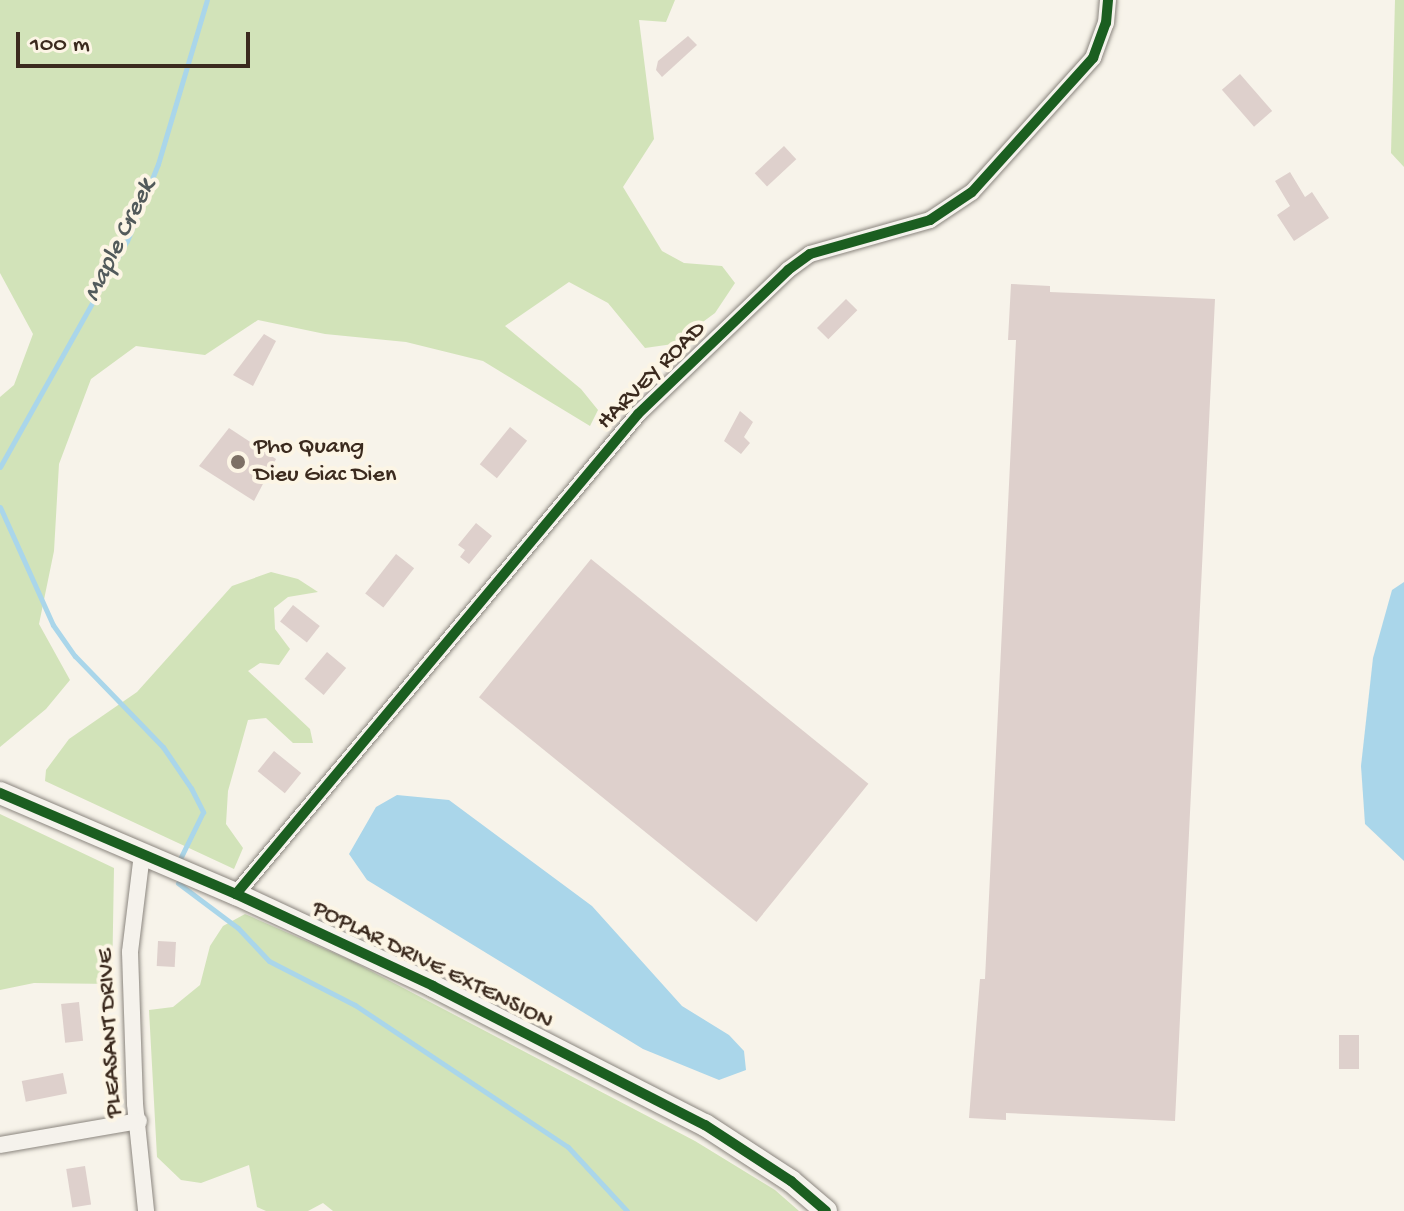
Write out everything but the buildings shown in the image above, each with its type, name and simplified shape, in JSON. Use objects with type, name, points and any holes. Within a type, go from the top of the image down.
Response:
[{"type":"street","name":"HARVEY ROAD","points":[[236,894],[638,414],[788,270],[810,254],[930,220],[972,192],[1093,58],[1106,23],[1108,0]]},
{"type":"street","name":"POPLAR DRIVE EXTENSION","points":[[0,793],[236,894],[433,986],[705,1125],[791,1181],[826,1211]]},
{"type":"street","name":"PLEASANT DRIVE","points":[[142,854],[130,952],[146,1211]]},
{"type":"street","points":[[0,1145],[139,1121]]},
{"type":"green space","points":[[0,0],[675,0],[666,22],[639,20],[654,139],[623,187],[662,251],[684,263],[722,266],[735,283],[715,313],[673,344],[645,348],[608,303],[569,282],[505,326],[581,389],[598,410],[590,426],[483,361],[406,342],[325,334],[258,320],[205,355],[136,346],[91,379],[59,464],[54,551],[39,624],[70,680],[46,709],[0,747],[0,397],[14,385],[33,334],[0,273]]},
{"type":"green space","points":[[1395,0],[1404,0],[1404,167],[1391,153]]},
{"type":"green space","points":[[271,572],[298,579],[318,592],[288,597],[274,608],[275,629],[290,649],[279,665],[260,663],[248,671],[310,729],[313,743],[293,743],[266,718],[248,720],[228,791],[226,824],[243,848],[234,869],[45,781],[46,770],[69,739],[137,692],[232,586]]},
{"type":"green space","points":[[0,814],[114,868],[112,984],[34,983],[0,990]]},
{"type":"green space","points":[[245,914],[350,960],[695,1141],[775,1190],[799,1211],[333,1211],[323,1203],[308,1211],[266,1211],[257,1207],[249,1165],[201,1183],[181,1180],[157,1157],[149,1010],[173,1007],[200,985],[210,946],[223,926]]},
{"type":"water","points":[[1404,582],[1404,861],[1365,824],[1361,766],[1373,658],[1392,590]]},
{"type":"water","points":[[397,795],[449,800],[592,906],[682,1006],[729,1035],[744,1051],[746,1070],[719,1080],[643,1049],[367,880],[349,854],[376,807]]},
{"type":"waterway","name":"Maple Creek","points":[[0,467],[127,241],[158,164],[207,0]]},
{"type":"waterway","points":[[0,507],[53,625],[75,656],[163,747],[191,788],[203,812],[179,861]]},
{"type":"waterway","points":[[178,883],[238,928],[269,961],[355,1005],[568,1147],[627,1211]]},
{"type":"cycle path","points":[[236,894],[638,414],[788,270],[810,254],[930,220],[972,192],[1093,58],[1106,23],[1108,0]]},
{"type":"cycle path","points":[[0,793],[236,894],[433,986],[705,1125],[791,1181],[826,1211]]},
{"type":"place","name":"Pho Quang Dieu Giac Dien","points":[[238,462]]}]
